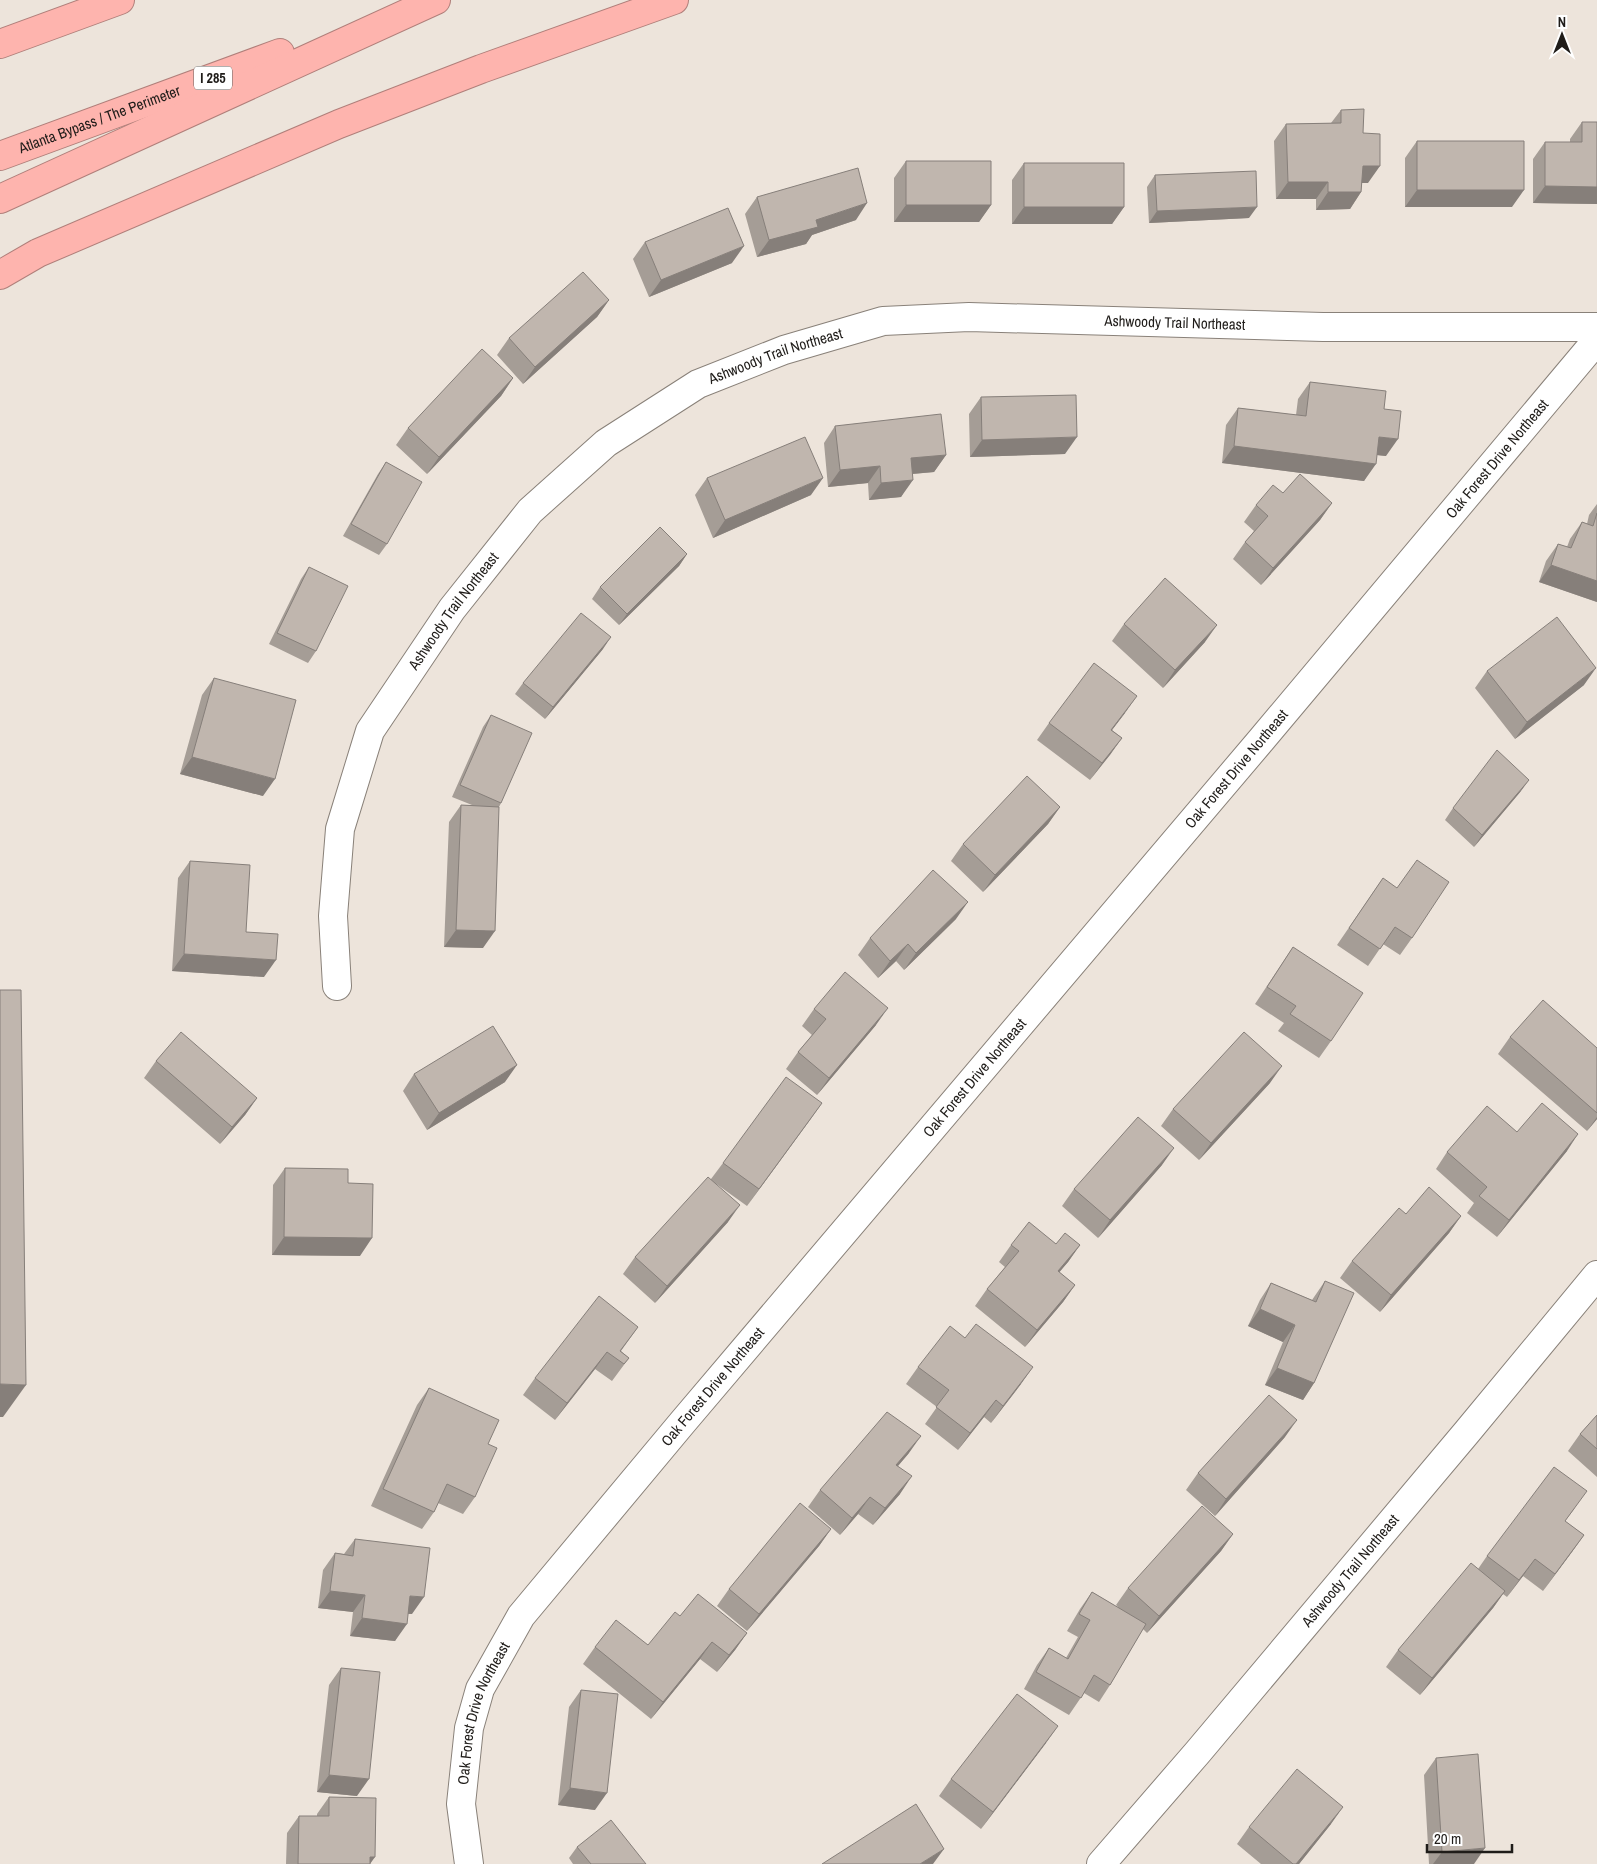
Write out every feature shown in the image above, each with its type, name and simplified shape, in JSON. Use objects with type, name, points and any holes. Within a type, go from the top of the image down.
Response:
[{"type":"highway","points":[[0,44],[120,0]]},
{"type":"highway","name":"Atlanta Bypass / The Perimeter","points":[[0,156],[426,0]]},
{"type":"highway","points":[[0,199],[436,0]]},
{"type":"highway","points":[[0,275],[38,253],[339,124],[481,69],[674,0]]},
{"type":"street","name":"Ashwoody Trail Northeast","points":[[337,986],[333,916],[340,829],[370,731],[452,610],[530,511],[606,443],[698,384],[784,350],[883,321],[969,317],[1323,327],[1597,327]]},
{"type":"street","name":"Oak Forest Drive Northeast","points":[[469,1864],[461,1804],[469,1728],[480,1689],[520,1616],[1597,340]]},
{"type":"street","name":"Ashwoody Trail Northeast","points":[[1100,1864],[1198,1752],[1597,1275]]},
{"type":"building","points":[[1364,109],[1363,133],[1380,134],[1380,166],[1363,166],[1361,192],[1328,192],[1328,182],[1288,182],[1286,124],[1341,123],[1341,110]]},
{"type":"building","points":[[1582,122],[1597,122],[1597,187],[1545,186],[1545,142],[1582,142]]},
{"type":"building","points":[[1417,141],[1524,141],[1524,190],[1417,190]]},
{"type":"building","points":[[906,161],[991,161],[991,205],[906,205]]},
{"type":"building","points":[[1024,163],[1124,163],[1124,207],[1024,207]]},
{"type":"building","points":[[858,168],[867,203],[816,220],[818,227],[769,240],[757,197]]},
{"type":"building","points":[[1256,171],[1257,207],[1157,211],[1155,175]]},
{"type":"building","points":[[728,208],[744,246],[661,280],[645,242]]},
{"type":"building","points":[[583,272],[609,300],[535,367],[509,338]]},
{"type":"building","points":[[482,349],[513,378],[439,457],[408,428]]},
{"type":"building","points":[[1310,382],[1386,391],[1384,409],[1401,411],[1398,439],[1379,437],[1376,464],[1234,446],[1238,408],[1306,416]]},
{"type":"building","points":[[1076,395],[1077,437],[982,440],[981,397]]},
{"type":"building","points":[[941,414],[946,455],[911,458],[913,480],[881,483],[880,466],[840,470],[835,426]]},
{"type":"building","points":[[805,437],[823,478],[725,520],[707,478]]},
{"type":"building","points":[[386,462],[422,482],[387,544],[351,524]]},
{"type":"building","points":[[1300,474],[1332,503],[1273,568],[1245,542],[1268,516],[1256,505],[1273,485],[1283,493]]},
{"type":"building","points":[[1597,513],[1597,581],[1551,565],[1558,544],[1571,548],[1582,522],[1593,526]]},
{"type":"building","points":[[660,527],[687,554],[627,614],[600,587]]},
{"type":"building","points":[[309,567],[348,586],[316,651],[277,633]]},
{"type":"building","points":[[1165,578],[1217,625],[1175,670],[1124,624]]},
{"type":"building","points":[[581,613],[611,637],[553,707],[523,683]]},
{"type":"building","points":[[1557,617],[1596,668],[1527,722],[1487,671]]},
{"type":"building","points":[[1094,663],[1137,696],[1111,730],[1122,738],[1102,763],[1049,723]]},
{"type":"building","points":[[214,678],[296,700],[275,779],[192,757]]},
{"type":"building","points":[[491,715],[532,733],[501,803],[460,785]]},
{"type":"building","points":[[1497,750],[1529,780],[1482,835],[1453,808]]},
{"type":"building","points":[[1027,776],[1060,807],[995,875],[963,844]]},
{"type":"building","points":[[461,805],[499,807],[495,931],[456,930]]},
{"type":"building","points":[[1417,860],[1449,882],[1412,938],[1395,927],[1380,949],[1349,928],[1383,878],[1397,888]]},
{"type":"building","points":[[190,861],[250,865],[246,932],[278,934],[276,960],[184,954]]},
{"type":"building","points":[[933,870],[968,902],[916,953],[908,944],[890,961],[870,938]]},
{"type":"building","points":[[1293,947],[1363,993],[1331,1041],[1290,1014],[1296,1006],[1267,987]]},
{"type":"building","points":[[845,972],[888,1008],[829,1078],[798,1052],[826,1019],[814,1009]]},
{"type":"building","points":[[0,990],[21,990],[26,1385],[0,1384]]},
{"type":"building","points":[[1543,1000],[1597,1048],[1597,1113],[1510,1037]]},
{"type":"building","points":[[493,1026],[517,1065],[439,1113],[414,1074]]},
{"type":"building","points":[[181,1032],[257,1098],[232,1127],[156,1061]]},
{"type":"building","points":[[1244,1032],[1282,1066],[1211,1143],[1173,1109]]},
{"type":"building","points":[[786,1077],[822,1103],[759,1189],[723,1163]]},
{"type":"building","points":[[1542,1103],[1578,1134],[1509,1220],[1479,1196],[1487,1187],[1447,1152],[1487,1106],[1517,1132]]},
{"type":"building","points":[[1138,1117],[1174,1148],[1110,1220],[1074,1189]]},
{"type":"building","points":[[285,1168],[348,1169],[348,1183],[373,1184],[372,1238],[284,1237]]},
{"type":"building","points":[[708,1177],[740,1205],[667,1286],[635,1257]]},
{"type":"building","points":[[1429,1187],[1461,1216],[1391,1295],[1352,1261],[1399,1208],[1406,1214]]},
{"type":"building","points":[[1029,1222],[1056,1244],[1065,1233],[1080,1245],[1058,1271],[1075,1285],[1037,1330],[987,1289],[1019,1251],[1011,1245]]},
{"type":"building","points":[[1325,1281],[1354,1293],[1314,1383],[1277,1368],[1295,1325],[1260,1309],[1271,1283],[1316,1302]]},
{"type":"building","points":[[599,1296],[638,1327],[620,1351],[629,1358],[624,1364],[607,1352],[567,1403],[535,1378]]},
{"type":"building","points":[[976,1324],[1033,1367],[1003,1406],[996,1400],[970,1433],[936,1407],[949,1390],[918,1367],[950,1326],[965,1338]]},
{"type":"building","points":[[429,1388],[499,1420],[488,1444],[497,1448],[475,1497],[447,1484],[434,1512],[383,1489]]},
{"type":"building","points":[[1269,1395],[1297,1420],[1226,1499],[1198,1473]]},
{"type":"building","points":[[887,1412],[921,1436],[896,1465],[912,1476],[885,1508],[870,1497],[852,1518],[820,1490]]},
{"type":"building","points":[[1597,1415],[1597,1449],[1580,1434]]},
{"type":"building","points":[[1554,1467],[1587,1491],[1565,1521],[1584,1535],[1555,1574],[1535,1559],[1519,1580],[1487,1556]]},
{"type":"building","points":[[800,1503],[831,1529],[759,1614],[729,1589]]},
{"type":"building","points":[[1202,1506],[1233,1534],[1159,1616],[1128,1588]]},
{"type":"building","points":[[355,1539],[430,1548],[424,1597],[410,1596],[407,1624],[362,1618],[365,1595],[330,1591],[335,1553],[353,1556]]},
{"type":"building","points":[[1471,1563],[1505,1591],[1432,1678],[1398,1650]]},
{"type":"building","points":[[1092,1592],[1146,1624],[1110,1685],[1094,1675],[1081,1698],[1036,1672],[1049,1648],[1068,1659],[1090,1620],[1079,1614]]},
{"type":"building","points":[[698,1594],[747,1633],[729,1655],[712,1642],[663,1702],[595,1647],[616,1620],[648,1645],[675,1612],[680,1616]]},
{"type":"building","points":[[341,1668],[380,1672],[369,1779],[329,1775]]},
{"type":"building","points":[[581,1690],[618,1694],[607,1793],[570,1788]]},
{"type":"building","points":[[1017,1694],[1058,1726],[993,1812],[951,1779]]},
{"type":"building","points":[[1478,1754],[1485,1848],[1442,1852],[1436,1758]]},
{"type":"building","points":[[1297,1769],[1343,1807],[1296,1864],[1293,1864],[1249,1827]]},
{"type":"building","points":[[329,1797],[376,1798],[375,1857],[370,1857],[370,1864],[298,1864],[299,1816],[329,1816]]},
{"type":"building","points":[[916,1804],[944,1849],[920,1864],[822,1864]]},
{"type":"building","points":[[611,1820],[646,1864],[591,1864],[577,1847]]}]
